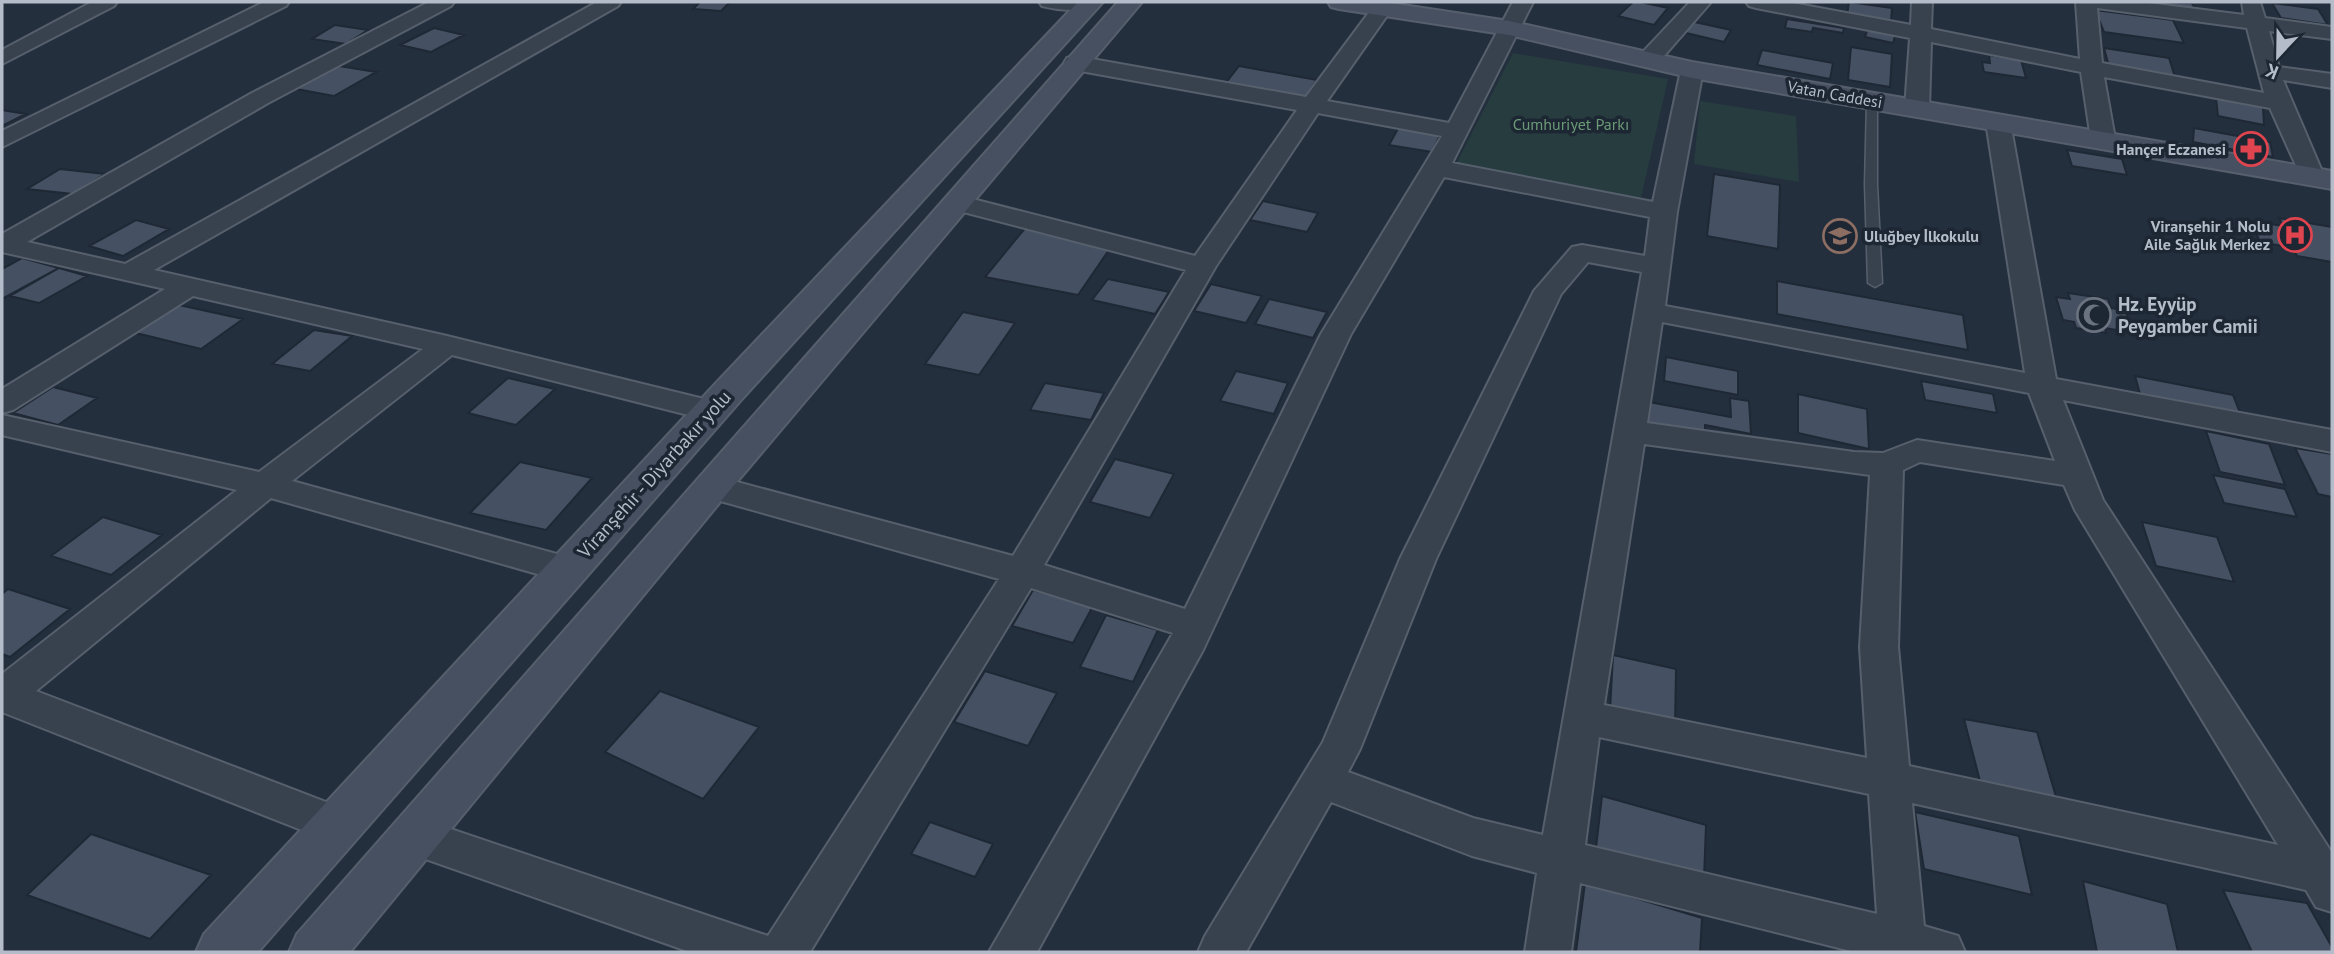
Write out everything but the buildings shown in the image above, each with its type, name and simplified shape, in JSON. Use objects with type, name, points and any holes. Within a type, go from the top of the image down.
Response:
[{"type":"main road","points":[[316,952],[711,487],[1130,2]]},
{"type":"main road","name":"Vatan Caddesi","points":[[1339,2],[1516,15],[1649,59],[1692,70],[2322,178]]},
{"type":"main road","name":"Viranşehir - Diyarbakır yolu","points":[[223,952],[712,411],[1090,3]]},
{"type":"street","points":[[2,58],[107,2]]},
{"type":"street","points":[[2,140],[279,2]]},
{"type":"street","points":[[2,244],[260,98],[444,2]]},
{"type":"street","points":[[130,272],[611,2]]},
{"type":"street","points":[[1049,2],[1090,3]]},
{"type":"street","points":[[1649,59],[1701,2]]},
{"type":"street","points":[[1756,2],[1920,32],[2092,70],[2279,103]]},
{"type":"street","points":[[1917,108],[1922,2]]},
{"type":"street","points":[[2086,2],[2092,70],[2103,139]]},
{"type":"street","points":[[2096,2],[2254,12],[2332,33]]},
{"type":"street","points":[[784,952],[1022,572],[1202,266],[1262,173],[1383,7]]},
{"type":"street","points":[[2254,12],[2279,103],[2322,178]]},
{"type":"street","points":[[1012,952],[1195,626],[1336,334],[1437,167],[1516,15]]},
{"type":"street","points":[[1075,63],[1456,131]]},
{"type":"street","points":[[1548,952],[1582,717],[1664,212],[1692,70]]},
{"type":"street","points":[[2270,72],[2332,81]]},
{"type":"street","points":[[1998,122],[2042,386],[2087,502],[2329,881]]},
{"type":"street","points":[[1437,167],[1664,212]]},
{"type":"street","points":[[957,203],[1202,266]]},
{"type":"street","points":[[2,244],[447,345],[712,411]]},
{"type":"street","points":[[1221,952],[1340,749],[1418,559],[1548,291],[1582,253],[1657,266]]},
{"type":"street","points":[[2,403],[188,287]]},
{"type":"street","points":[[1648,311],[2332,441]]},
{"type":"street","points":[[3,695],[265,485],[447,345]]},
{"type":"street","points":[[2,425],[265,485],[569,570]]},
{"type":"street","points":[[1629,431],[1854,463],[1887,464],[1917,451],[2077,476]]},
{"type":"street","points":[[1322,780],[1472,837],[1922,947],[1889,780],[1879,647],[1887,464]]},
{"type":"street","points":[[711,487],[1022,572],[1195,626]]},
{"type":"street","points":[[3,695],[337,825]]},
{"type":"street","points":[[1582,717],[1889,780],[2329,881]]},
{"type":"street","points":[[415,836],[752,952]]},
{"type":"lane","points":[[1872,101],[1871,184],[1875,283]]},
{"type":"green space","name":"Cumhuriyet Parkı","points":[[1513,53],[1668,79],[1641,198],[1456,164]]},
{"type":"green space","points":[[1700,101],[1796,116],[1799,182],[1694,164]]},
{"type":"place","name":"Hançer Eczanesi","points":[[2251,149]]},
{"type":"place","name":"Viranşehir 1 Nolu Aile Sağlık Merkez","points":[[2295,235]]},
{"type":"place","name":"Uluğbey İlkokulu","points":[[1840,236]]},
{"type":"place","name":"Hz. Eyyüp Peygamber Camii","points":[[2094,315]]}]
